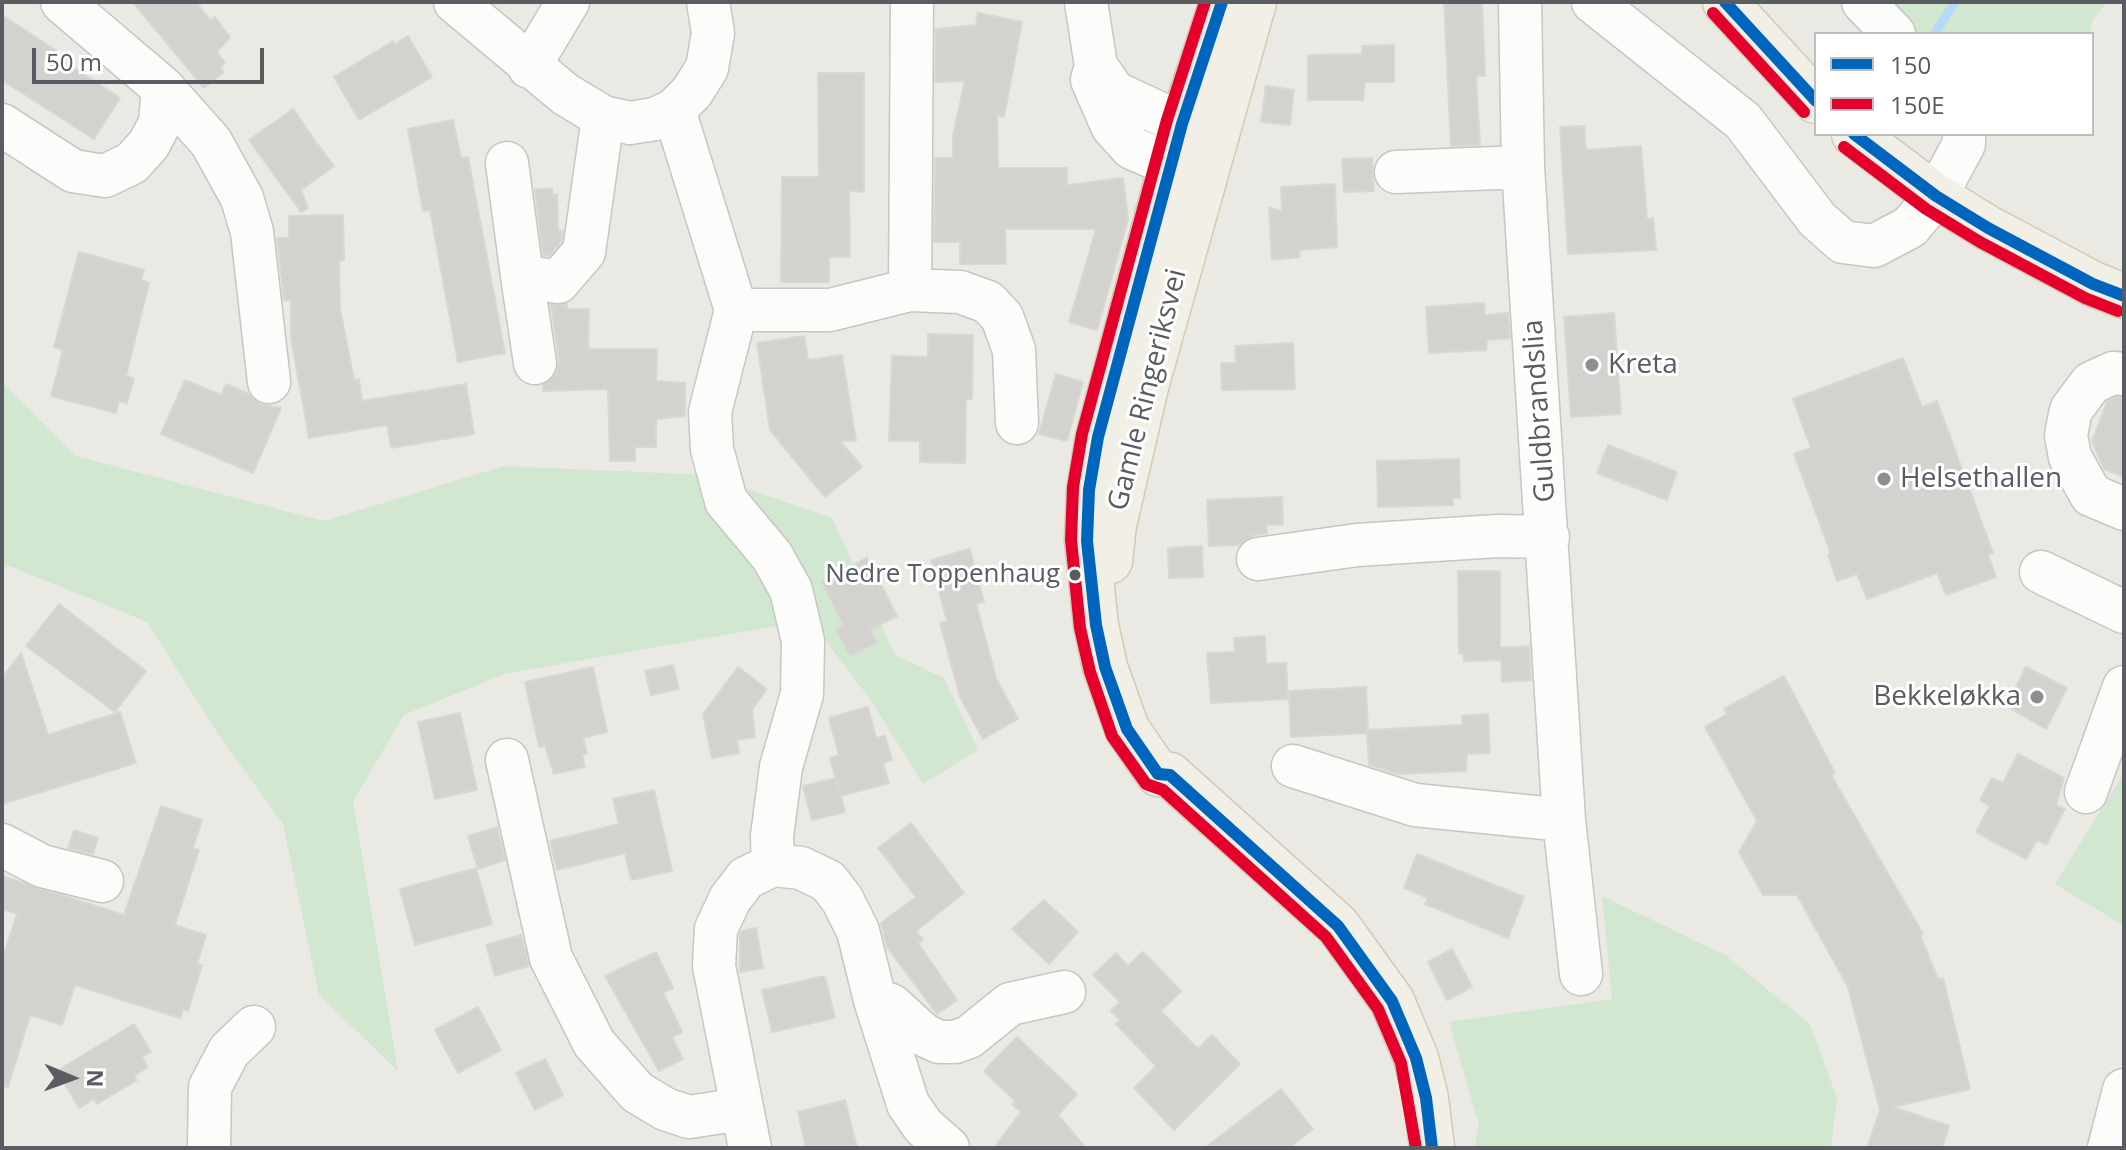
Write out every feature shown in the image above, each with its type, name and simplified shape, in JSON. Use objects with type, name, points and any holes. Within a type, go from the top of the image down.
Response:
[{"type":"main road","name":"Gamle Ringeriksvei","points":[[1222,2],[1188,147],[1146,387],[1111,546],[1113,611],[1124,667],[1139,705],[1172,762],[1170,775],[1338,926],[1392,1001],[1416,1058],[1426,1098],[1432,1148]]},
{"type":"main road","name":"Gamle Ringeriksvei","points":[[1188,147],[1254,2]]},
{"type":"main road","points":[[1725,2],[1814,99]]},
{"type":"main road","points":[[1857,136],[1936,196],[1988,228],[2093,284],[2124,296]]},
{"type":"main road","points":[[2028,247],[2124,269]]},
{"type":"street","points":[[62,2],[163,88],[211,142],[242,198],[252,232],[269,382]]},
{"type":"street","points":[[455,2],[529,67],[603,117],[630,123],[655,119],[674,110],[692,92],[707,68],[713,33],[708,2]]},
{"type":"street","points":[[529,67],[568,2]]},
{"type":"street","points":[[910,290],[912,2]]},
{"type":"street","points":[[1086,2],[1096,66],[1114,92],[1188,147]]},
{"type":"street","name":"Guldbrandslia","points":[[1520,2],[1523,167],[1564,820],[1581,974]]},
{"type":"street","points":[[1593,2],[1743,121],[1817,219],[1843,242],[1874,246],[1910,227],[1936,196],[1964,144],[1964,136]]},
{"type":"street","points":[[1863,2],[1892,32]]},
{"type":"street","points":[[2,125],[73,171],[105,176],[132,163],[149,144],[160,123],[163,88]]},
{"type":"street","points":[[674,110],[736,310],[710,412],[712,449],[726,501],[772,556],[791,590],[803,641],[802,694],[779,778],[773,865]]},
{"type":"street","points":[[522,276],[558,282],[584,252],[603,117]]},
{"type":"street","points":[[507,163],[535,363]]},
{"type":"street","points":[[1396,172],[1523,167]]},
{"type":"street","points":[[736,310],[830,310],[910,290],[960,292],[988,302],[1002,317],[1014,350],[1017,423]]},
{"type":"street","points":[[2124,374],[2113,373],[2091,383],[2071,410],[2066,435],[2070,457],[2091,495],[2124,509]]},
{"type":"street","points":[[1258,559],[1357,545],[1498,536],[1548,537]]},
{"type":"street","points":[[2041,572],[2124,612]]},
{"type":"street","points":[[2086,792],[2124,687]]},
{"type":"street","points":[[507,760],[551,958],[594,1043],[637,1092],[665,1109],[689,1117],[746,1128],[714,966],[716,929],[730,899],[746,878],[773,865],[801,868],[828,881],[842,899],[858,931],[875,1000],[908,1104],[923,1126],[948,1148]]},
{"type":"street","points":[[1293,766],[1415,805],[1564,820]]},
{"type":"street","points":[[2,845],[42,866],[102,881]]},
{"type":"street","points":[[875,1000],[891,1005],[924,1035],[939,1042],[955,1042],[969,1037],[1010,1004],[1064,992]]},
{"type":"street","points":[[209,1148],[210,1087],[229,1051],[254,1027]]},
{"type":"street","points":[[2109,1148],[2124,1090]]},
{"type":"green space","points":[[1881,2],[2107,2],[2093,19],[2090,32],[1910,32]]},
{"type":"green space","points":[[2,382],[75,456],[324,521],[504,466],[706,475],[832,518],[895,655],[944,678],[978,750],[923,784],[870,699],[810,620],[504,674],[404,715],[353,801],[398,1071],[319,995],[283,824],[218,734],[147,622],[10,566],[2,568]]},
{"type":"green space","points":[[2124,773],[2124,926],[2055,884]]},
{"type":"green space","points":[[1602,896],[1725,955],[1810,1024],[1837,1098],[1831,1148],[1474,1148],[1479,1125],[1449,1022],[1612,999]]},
{"type":"building","points":[[133,2],[196,2],[210,20],[215,17],[230,37],[217,52],[225,63],[220,67],[224,72],[204,88]]},
{"type":"building","points":[[1444,2],[1482,2],[1485,76],[1476,76],[1480,145],[1451,146]]},
{"type":"building","points":[[978,13],[1022,22],[1004,117],[997,115],[998,168],[1067,168],[1067,185],[1123,178],[1128,220],[1097,330],[1069,322],[1096,229],[1005,229],[1006,264],[960,264],[960,242],[934,242],[935,158],[953,158],[953,135],[965,81],[935,82],[936,29],[976,25]]},
{"type":"building","points":[[2,15],[72,61],[70,65],[120,98],[94,139],[2,80]]},
{"type":"building","points":[[408,36],[432,77],[359,120],[334,77],[393,41],[395,44]]},
{"type":"building","points":[[1394,45],[1394,82],[1365,82],[1363,100],[1308,100],[1308,55],[1362,54],[1362,46]]},
{"type":"building","points":[[818,73],[864,73],[864,192],[849,191],[850,257],[829,257],[829,282],[781,282],[782,177],[819,177]]},
{"type":"building","points":[[1266,86],[1294,90],[1290,125],[1261,122]]},
{"type":"building","points":[[293,109],[318,145],[315,146],[319,146],[334,166],[301,190],[308,208],[301,212],[249,140]]},
{"type":"building","points":[[453,120],[461,158],[468,157],[505,353],[458,362],[430,210],[423,211],[408,129]]},
{"type":"building","points":[[1584,126],[1586,150],[1641,146],[1647,219],[1653,218],[1656,250],[1568,254],[1560,127]]},
{"type":"building","points":[[1372,158],[1374,191],[1344,192],[1342,159]]},
{"type":"building","points":[[1335,184],[1337,247],[1299,250],[1300,257],[1272,260],[1269,207],[1282,212],[1281,187]]},
{"type":"building","points":[[535,189],[552,189],[552,195],[557,194],[558,231],[563,231],[561,242],[549,256],[543,255]]},
{"type":"building","points":[[343,215],[344,260],[339,260],[340,309],[354,380],[359,379],[362,401],[466,384],[474,434],[391,448],[387,425],[309,438],[291,338],[291,300],[284,300],[277,238],[289,238],[289,216]]},
{"type":"building","points":[[79,252],[144,270],[141,280],[149,283],[126,376],[134,379],[127,403],[119,401],[116,413],[51,396],[63,350],[54,347]]},
{"type":"building","points":[[1484,303],[1485,315],[1508,313],[1510,338],[1487,340],[1486,350],[1429,353],[1426,307]]},
{"type":"building","points":[[567,304],[567,309],[589,309],[588,349],[657,349],[656,381],[685,383],[685,416],[656,419],[656,447],[635,447],[635,461],[610,461],[608,389],[543,391],[543,385],[557,372],[559,360],[551,305]]},
{"type":"building","name":"Kreta","points":[[1614,313],[1621,414],[1571,417],[1564,317]]},
{"type":"building","points":[[928,334],[973,335],[972,399],[966,399],[965,463],[920,462],[920,441],[889,441],[892,356],[928,357]]},
{"type":"building","points":[[804,336],[808,360],[842,355],[856,441],[840,441],[862,467],[825,497],[770,430],[757,343]]},
{"type":"building","points":[[1293,343],[1295,389],[1222,390],[1221,363],[1236,363],[1235,346]]},
{"type":"building","name":"Helsethallen","points":[[1903,358],[1922,407],[1937,401],[1993,553],[1988,555],[1996,577],[1946,595],[1937,573],[1867,599],[1857,574],[1837,581],[1828,555],[1831,554],[1794,454],[1811,448],[1793,399]]},
{"type":"building","points":[[1056,374],[1083,382],[1067,441],[1039,434]]},
{"type":"building","points":[[185,380],[221,395],[226,384],[249,394],[260,404],[281,408],[253,473],[161,434]]},
{"type":"building","points":[[2117,397],[2124,398],[2124,477],[2104,469],[2092,441],[2107,402]]},
{"type":"building","points":[[1608,445],[1677,472],[1667,500],[1597,473]]},
{"type":"building","points":[[1459,459],[1460,498],[1453,498],[1453,505],[1378,507],[1377,461]]},
{"type":"building","points":[[1282,497],[1283,524],[1266,525],[1267,533],[1254,535],[1239,545],[1209,546],[1207,500]]},
{"type":"building","points":[[1202,546],[1203,577],[1169,578],[1168,548]]},
{"type":"building","points":[[970,549],[984,602],[976,604],[996,678],[1018,719],[983,739],[960,697],[940,623],[947,621],[931,560]]},
{"type":"building","points":[[867,558],[897,616],[870,630],[877,642],[850,656],[836,630],[844,626],[822,582]]},
{"type":"building","points":[[1458,571],[1500,571],[1500,648],[1529,646],[1531,680],[1502,682],[1501,660],[1464,661],[1464,654],[1459,654]]},
{"type":"building","points":[[59,604],[146,671],[115,712],[26,646]]},
{"type":"building","points":[[1265,636],[1266,664],[1286,663],[1288,699],[1211,703],[1207,653],[1235,652],[1234,638]]},
{"type":"building","points":[[21,653],[48,735],[120,712],[136,763],[2,804],[2,678]]},
{"type":"building","points":[[673,665],[679,689],[651,695],[645,671]]},
{"type":"building","points":[[593,667],[607,732],[583,738],[587,754],[582,755],[585,767],[554,774],[545,746],[539,747],[525,682]]},
{"type":"building","points":[[738,667],[767,689],[752,710],[755,737],[737,740],[739,753],[712,758],[703,714]]},
{"type":"building","name":"Bekkeløkka","points":[[2026,667],[2067,688],[2046,729],[2006,706]]},
{"type":"building","points":[[1784,676],[1835,773],[1831,775],[1923,934],[1920,935],[1938,979],[1943,978],[1970,1089],[1893,1107],[1949,1126],[1942,1148],[1867,1148],[1880,1110],[1848,987],[1797,895],[1763,895],[1739,852],[1757,821],[1705,727],[1727,714],[1724,709]]},
{"type":"building","points":[[1366,687],[1368,730],[1463,725],[1462,716],[1488,714],[1490,753],[1467,754],[1466,771],[1398,774],[1369,765],[1367,733],[1291,737],[1289,691]]},
{"type":"building","points":[[868,707],[876,738],[885,736],[892,760],[883,763],[889,783],[841,796],[830,758],[839,755],[829,718]]},
{"type":"building","points":[[460,713],[477,790],[435,799],[418,722]]},
{"type":"building","points":[[2018,754],[2064,778],[2056,805],[2065,809],[2046,845],[2037,840],[2026,859],[1976,832],[1990,806],[1980,800],[1992,778],[2003,783]]},
{"type":"building","points":[[836,778],[845,812],[812,820],[803,786]]},
{"type":"building","points":[[654,790],[672,871],[631,880],[625,853],[557,870],[550,841],[619,824],[613,799]]},
{"type":"building","points":[[161,806],[202,820],[193,848],[199,850],[175,925],[206,935],[197,964],[202,965],[188,1011],[183,1009],[180,1018],[75,985],[62,1025],[30,1015],[8,1087],[2,1086],[2,960],[17,914],[2,909],[2,876],[124,915]]},
{"type":"building","points":[[911,823],[964,893],[916,931],[923,940],[918,943],[957,1000],[937,1014],[887,947],[881,923],[916,897],[878,848]]},
{"type":"building","points":[[497,827],[505,860],[478,869],[468,836]]},
{"type":"building","points":[[74,830],[98,838],[93,854],[68,848]]},
{"type":"building","points":[[1417,854],[1524,897],[1508,938],[1425,904],[1428,898],[1404,888]]},
{"type":"building","points":[[476,868],[492,924],[415,945],[400,889]]},
{"type":"building","points":[[1044,900],[1078,932],[1049,964],[1012,929]]},
{"type":"building","points":[[756,928],[763,968],[740,972],[740,935],[742,931]]},
{"type":"building","points":[[521,935],[529,966],[495,976],[486,945]]},
{"type":"building","points":[[1452,949],[1472,987],[1447,1000],[1428,962]]},
{"type":"building","points":[[656,952],[673,988],[663,992],[682,1032],[672,1037],[683,1059],[659,1071],[605,976]]},
{"type":"building","points":[[1143,952],[1181,991],[1161,1011],[1198,1049],[1212,1035],[1240,1064],[1174,1130],[1134,1088],[1156,1066],[1116,1024],[1120,1020],[1111,1011],[1120,1002],[1093,975],[1116,953],[1128,966]]},
{"type":"building","points":[[825,976],[835,1018],[772,1032],[762,990]]},
{"type":"building","points":[[478,1007],[501,1050],[458,1073],[435,1030]]},
{"type":"building","points":[[134,1024],[151,1052],[142,1057],[148,1067],[134,1076],[137,1080],[97,1104],[94,1099],[79,1108],[57,1071]]},
{"type":"building","points":[[1017,1037],[1077,1094],[1058,1115],[1086,1148],[994,1148],[1021,1112],[1012,1104],[1015,1101],[984,1071]]},
{"type":"building","points":[[545,1059],[563,1095],[535,1110],[516,1073]]},
{"type":"building","points":[[1281,1089],[1313,1129],[1289,1148],[1205,1148]]},
{"type":"building","points":[[845,1100],[857,1148],[806,1148],[798,1112]]},
{"type":"waterway","points":[[1936,32],[1955,2]]},
{"type":"transit line","name":"150E","points":[[1205,2],[1167,120],[1082,434],[1073,487],[1071,540],[1080,628],[1090,672],[1112,736],[1146,784],[1163,790],[1326,937],[1378,1009],[1401,1063],[1416,1148]]},
{"type":"transit line","name":"150","points":[[1222,2],[1182,124],[1098,437],[1089,490],[1087,541],[1096,625],[1105,667],[1127,729],[1158,774],[1170,775],[1338,926],[1392,1001],[1416,1058],[1426,1098],[1432,1148]]},
{"type":"transit line","name":"150","points":[[1725,2],[1814,99]]},
{"type":"transit line","name":"150E","points":[[1713,13],[1804,112]]},
{"type":"transit line","name":"150","points":[[1857,136],[1936,196],[1988,228],[2093,284],[2124,296]]},
{"type":"transit line","name":"150E","points":[[1844,147],[1926,209],[1980,242],[2085,298],[2118,311]]},
{"type":"place","name":"Kreta","points":[[1592,365]]},
{"type":"place","name":"Helsethallen","points":[[1884,479]]},
{"type":"place","name":"Nedre Toppenhaug","points":[[1075,575]]},
{"type":"place","name":"Bekkeløkka","points":[[2037,697]]}]
